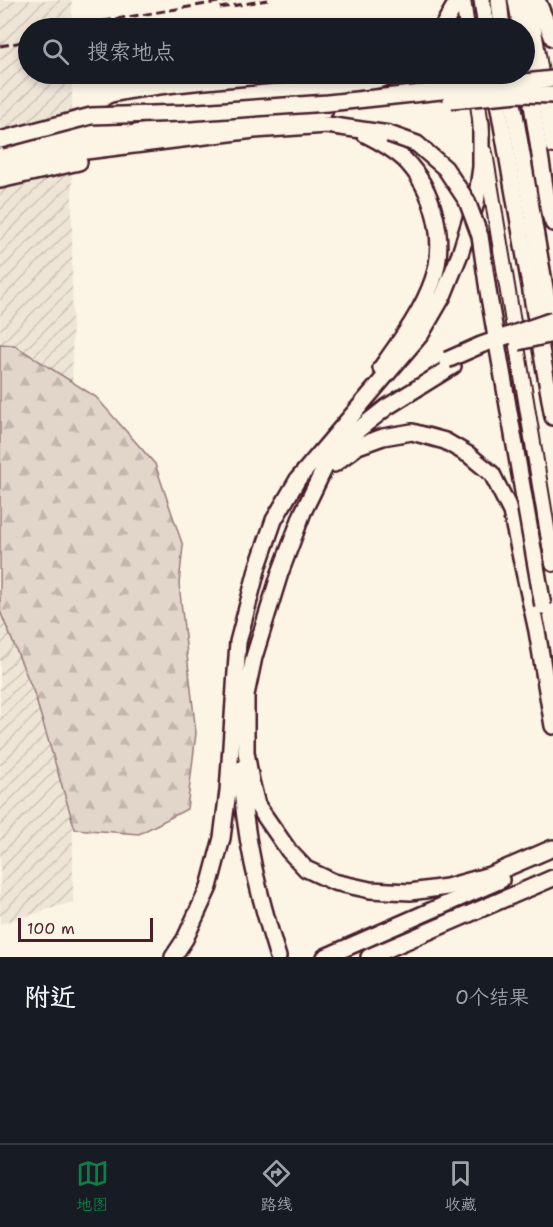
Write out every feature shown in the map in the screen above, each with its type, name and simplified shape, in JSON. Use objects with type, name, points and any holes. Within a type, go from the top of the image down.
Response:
[{"type":"highway","points":[[448,18],[458,0]]},
{"type":"highway","points":[[482,0],[485,18]]},
{"type":"highway","points":[[499,0],[501,18]]},
{"type":"highway","points":[[516,0],[519,18]]},
{"type":"highway","points":[[537,0],[553,38]]},
{"type":"highway","points":[[535,81],[553,79]]},
{"type":"highway","points":[[0,140],[91,116],[153,104],[252,96],[353,84]]},
{"type":"highway","points":[[495,84],[553,417]]},
{"type":"highway","points":[[91,116],[328,103],[506,84]]},
{"type":"highway","points":[[510,84],[553,332],[450,363],[387,407],[344,441],[327,463],[303,512],[280,573],[254,657],[246,695],[246,752],[257,805],[289,851],[306,869],[334,882],[370,890],[410,892],[447,887],[504,874],[553,857]]},
{"type":"highway","points":[[530,84],[549,212],[553,223]]},
{"type":"highway","points":[[0,166],[73,143],[185,126],[332,109],[519,94],[553,94]]},
{"type":"highway","points":[[0,149],[87,126],[171,113]]},
{"type":"highway","points":[[173,957],[185,939],[209,887],[222,838],[228,791],[238,642],[258,566],[274,520],[298,479],[421,334],[443,296],[460,254],[476,203],[481,167],[481,123]]},
{"type":"highway","points":[[0,166],[86,151],[204,135],[327,125],[389,134],[417,144],[445,168],[467,201],[480,236],[501,371],[553,662]]},
{"type":"highway","points":[[0,156],[74,136],[131,126],[185,126]]},
{"type":"highway","points":[[355,129],[383,144],[404,159],[419,179],[433,205],[438,233],[434,279],[403,337],[372,382],[356,412]]},
{"type":"highway","points":[[0,180],[87,160],[150,151],[204,135]]},
{"type":"highway","points":[[332,439],[391,394],[481,345],[553,320]]},
{"type":"highway","points":[[303,512],[324,475],[338,460],[358,446],[383,436],[412,432],[445,441],[469,455],[492,474],[511,512],[537,631],[553,726]]},
{"type":"highway","points":[[246,712],[241,759],[242,788],[250,855],[272,954]]},
{"type":"highway","points":[[231,727],[235,801],[245,866],[272,954]]},
{"type":"highway","points":[[325,957],[504,874],[553,848]]},
{"type":"highway","points":[[369,957],[553,878]]},
{"type":"highway","points":[[390,957],[430,940],[453,921]]},
{"type":"main road","points":[[464,0],[466,18]]},
{"type":"main road","points":[[529,0],[532,18]]},
{"type":"main road","points":[[535,36],[553,146]]},
{"type":"main road","points":[[475,84],[553,564]]},
{"type":"shaded area","points":[[0,0],[72,0],[72,18],[18,18],[18,84],[72,84],[73,902],[0,924]]},
{"type":"green space","points":[[0,344],[14,345],[96,397],[155,464],[183,546],[179,584],[196,733],[187,809],[139,834],[75,829],[34,693],[0,611]]},
{"type":"railway","points":[[123,18],[230,0]]},
{"type":"railway","points":[[220,8],[268,0]]},
{"type":"railway","points":[[0,46],[18,43]]}]
